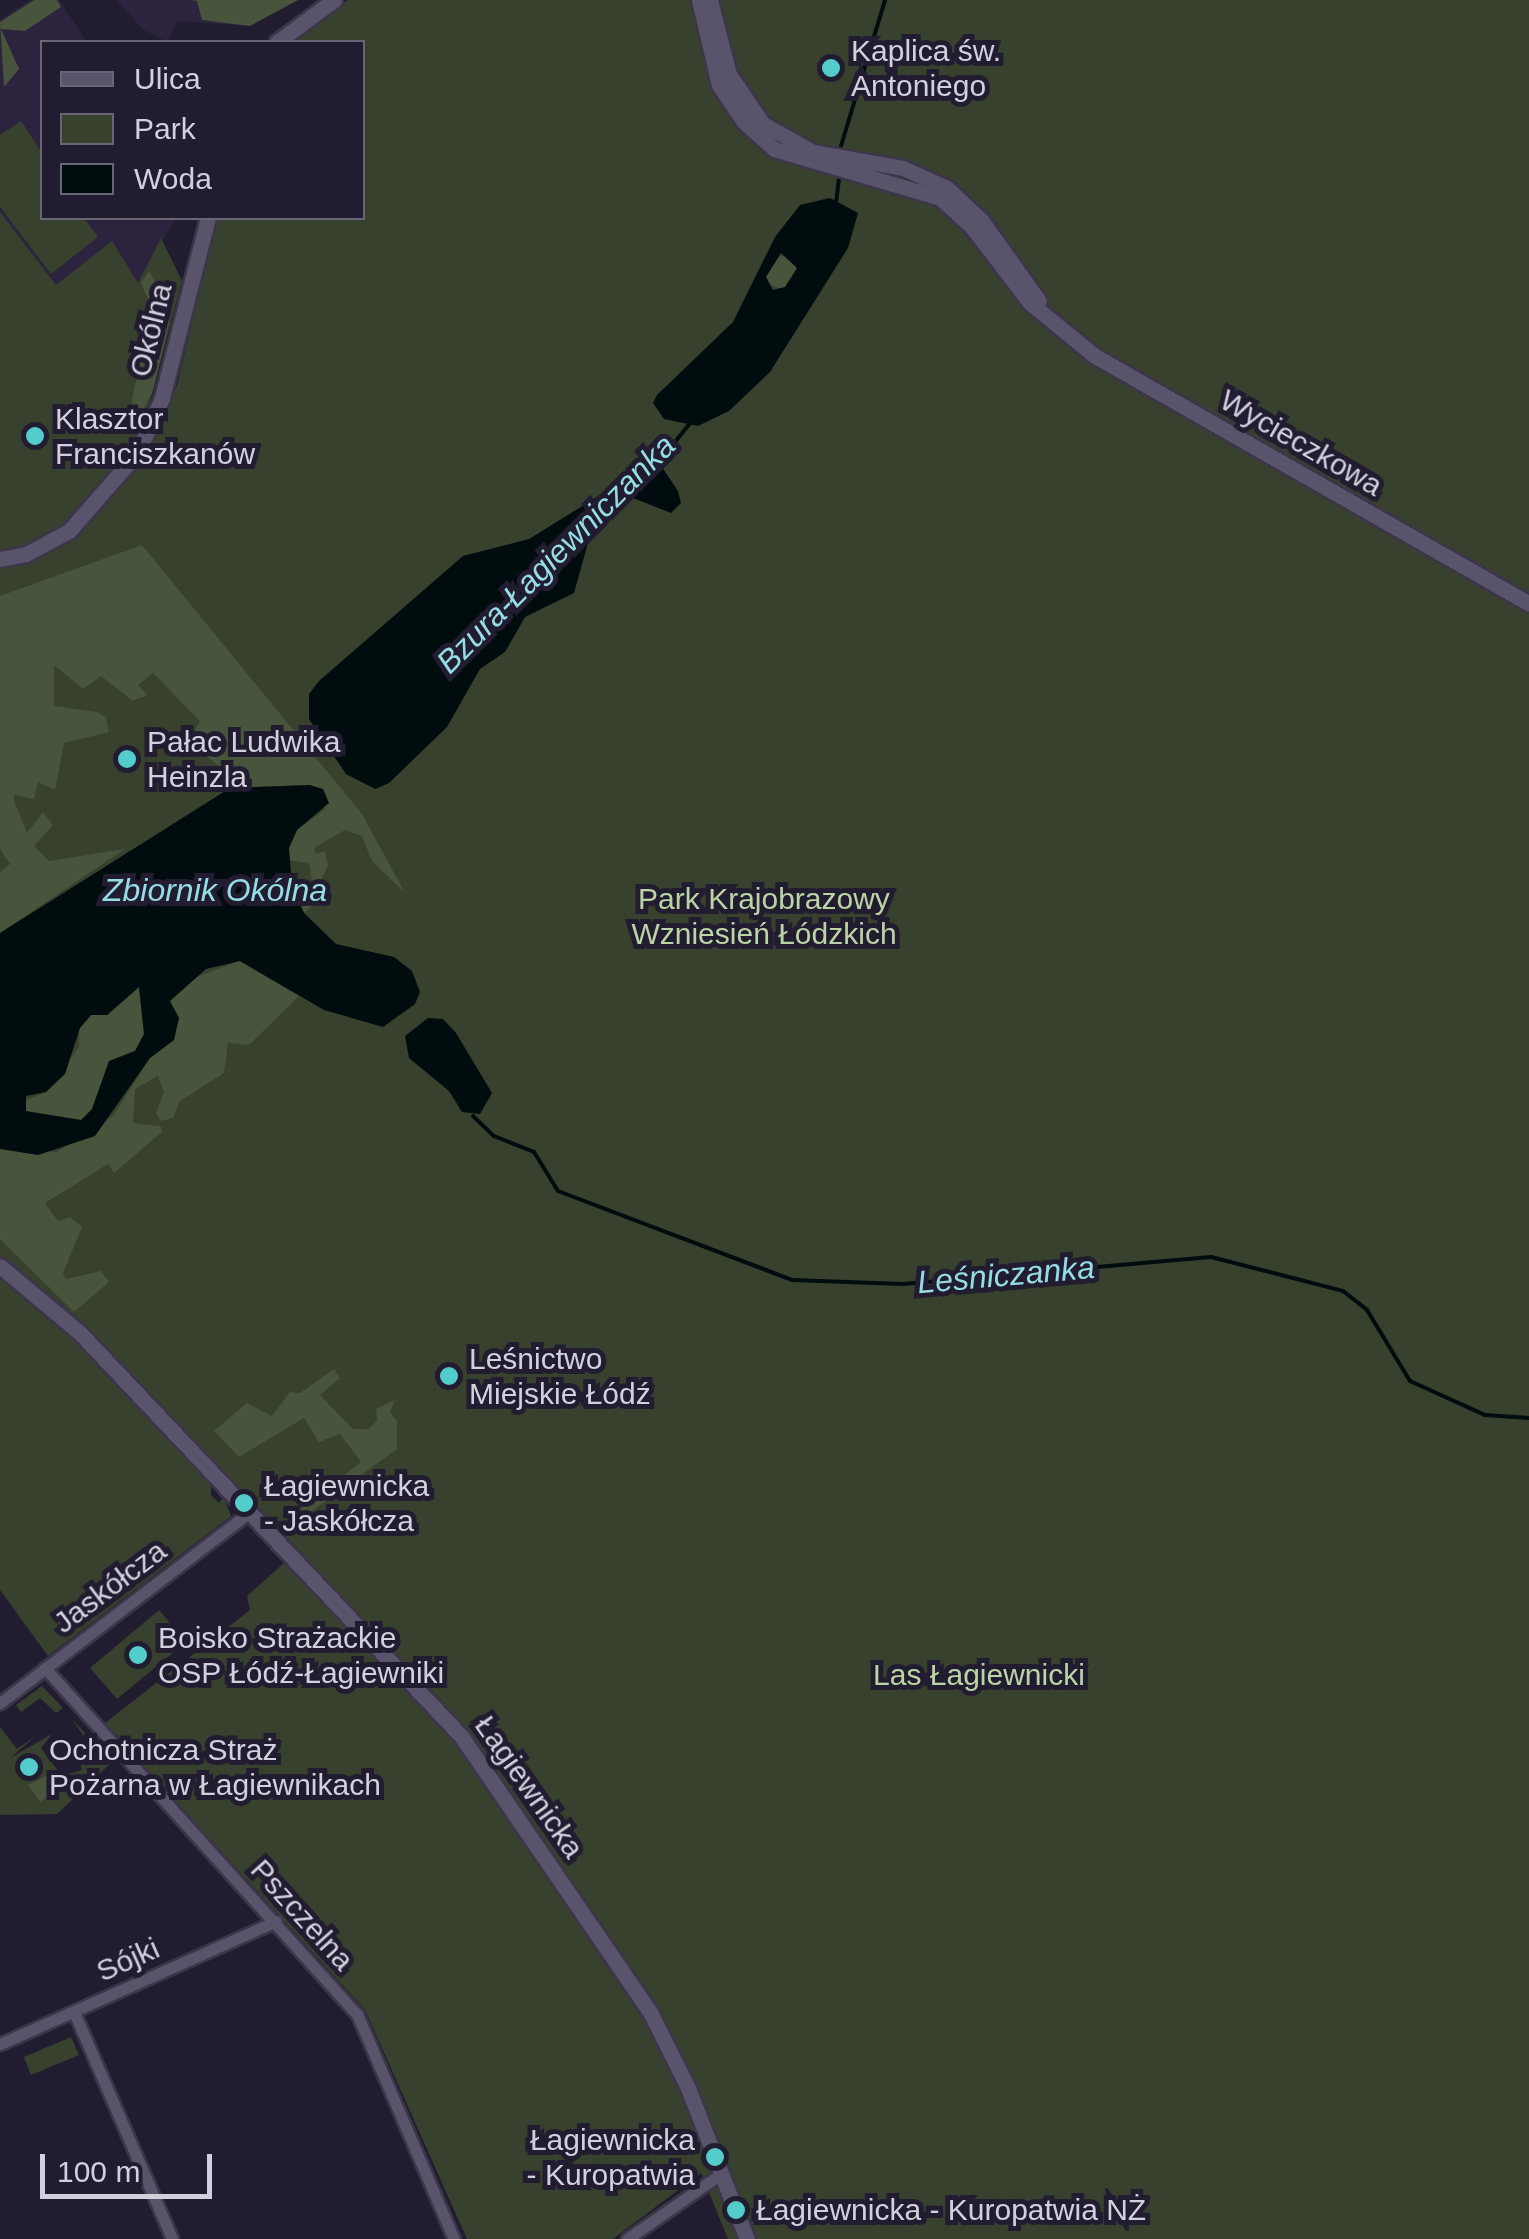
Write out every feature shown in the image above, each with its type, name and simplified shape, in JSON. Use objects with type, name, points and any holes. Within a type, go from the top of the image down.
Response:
[{"type":"street","points":[[279,40],[334,0]]},
{"type":"street","name":"Wycieczkowa","points":[[700,0],[719,85],[757,136],[804,163],[890,179],[940,198],[1053,321],[1108,364],[1529,604]]},
{"type":"street","name":"Wycieczkowa","points":[[710,0],[729,74],[763,124],[795,146],[903,168],[947,188],[982,222],[1053,321]]},
{"type":"street","name":"Okólna","points":[[0,559],[69,531],[138,452],[162,398],[207,220]]},
{"type":"street","name":"Łagiewnicka","points":[[0,1266],[79,1332],[442,1712],[480,1761],[651,2014],[747,2239]]},
{"type":"street","name":"Jaskółcza","points":[[0,1702],[251,1510]]},
{"type":"street","name":"Pszczelna","points":[[45,1668],[357,2014],[454,2239]]},
{"type":"street","name":"Sójki","points":[[0,2044],[276,1921]]},
{"type":"street","points":[[74,2012],[172,2239]]},
{"type":"street","points":[[627,2239],[722,2173]]},
{"type":"shaded area","points":[[30,0],[59,0],[86,40],[40,40],[40,220],[175,220],[138,284],[56,286],[0,256],[0,19]]},
{"type":"shaded area","points":[[117,0],[298,0],[250,26],[177,21],[169,40],[142,29]]},
{"type":"green space","points":[[34,0],[57,0],[61,7],[25,31],[1,29],[19,69],[4,87],[0,22]]},
{"type":"green space","points":[[190,0],[298,0],[250,26],[202,20],[197,1]]},
{"type":"green space","name":"Las Łagiewnicki","points":[[348,0],[1529,0],[1529,2239],[728,2239],[701,2173],[613,2239],[467,2239],[365,2010],[105,1723],[250,1610],[247,1596],[286,1561],[211,1482],[211,1495],[219,1503],[224,1497],[231,1516],[48,1656],[0,1590],[0,212],[56,285],[112,241],[138,283],[161,238],[182,281],[149,405],[161,421],[177,385],[217,220],[365,220],[365,40],[290,40]]},
{"type":"green space","points":[[21,121],[40,150],[40,220],[85,220],[98,237],[51,274],[0,207],[0,135]]},
{"type":"green space","points":[[781,256],[792,261],[797,272],[792,283],[781,288],[770,283],[765,272],[770,261]]},
{"type":"green space","points":[[149,271],[168,306],[169,324],[153,391],[134,427],[132,399],[152,309],[141,283]]},
{"type":"green space","points":[[142,545],[362,814],[405,893],[372,861],[362,836],[345,830],[314,848],[316,854],[325,851],[328,865],[320,882],[325,893],[304,913],[292,886],[295,881],[309,897],[314,893],[309,863],[288,860],[297,830],[325,809],[310,785],[230,788],[224,770],[188,742],[200,721],[153,673],[138,685],[147,695],[133,701],[101,676],[83,689],[54,665],[54,706],[97,712],[106,717],[109,732],[64,743],[55,790],[38,782],[34,799],[14,795],[14,801],[27,833],[43,812],[53,825],[34,846],[49,861],[125,849],[0,933],[0,872],[10,864],[0,849],[0,596]]},
{"type":"green space","points":[[239,961],[299,996],[249,1045],[228,1043],[224,1073],[180,1101],[173,1118],[161,1121],[156,1113],[164,1092],[158,1076],[135,1089],[133,1123],[160,1126],[162,1132],[114,1173],[108,1164],[45,1203],[58,1221],[70,1217],[82,1227],[63,1273],[66,1279],[101,1271],[109,1282],[74,1312],[0,1239],[0,1149],[57,1152],[113,1116],[150,1058],[174,1040],[170,1002],[186,981]]},
{"type":"green space","points":[[139,987],[144,1034],[135,1051],[109,1061],[92,1109],[81,1120],[26,1112],[22,1102],[46,1092],[79,1047],[79,1028],[91,1015],[108,1015]]},
{"type":"green space","points":[[334,1369],[340,1378],[320,1395],[353,1429],[368,1429],[377,1421],[376,1409],[395,1400],[390,1412],[397,1421],[397,1449],[298,1521],[295,1513],[361,1462],[340,1434],[319,1442],[304,1418],[239,1457],[214,1431],[247,1403],[272,1416],[290,1392],[300,1393]]},
{"type":"green space","name":"Boisko Strażackie OSP Łódź-Łagiewniki","points":[[159,1610],[186,1642],[117,1699],[90,1668]]},
{"type":"green space","points":[[42,1686],[63,1708],[56,1713],[40,1698],[21,1712],[16,1705]]},
{"type":"green space","points":[[72,1719],[112,1762],[57,1814],[0,1815],[0,1727],[17,1749],[37,1735],[10,1758],[52,1734],[41,1748],[62,1776],[82,1770],[76,1748],[89,1761],[97,1756]]},
{"type":"green space","points":[[52,1773],[70,1783],[40,1802],[28,1785]]},
{"type":"green space","points":[[71,2037],[79,2055],[31,2075],[24,2057]]},
{"type":"water","points":[[830,198],[858,213],[848,248],[770,372],[729,411],[698,426],[664,419],[653,403],[657,395],[733,322],[775,237],[800,205]],"holes":[[[781,253],[797,268],[785,287],[773,290],[766,277]]]},
{"type":"water","points":[[657,460],[678,491],[681,503],[671,513],[628,496],[593,525],[574,593],[525,617],[505,652],[480,669],[447,727],[389,783],[375,789],[346,774],[309,719],[309,694],[319,681],[463,556],[529,539]]},
{"type":"water","name":"Zbiornik Okólna","points":[[310,785],[323,789],[329,803],[297,830],[289,848],[292,886],[304,913],[336,944],[394,957],[412,971],[420,992],[415,1004],[383,1027],[324,1010],[240,961],[206,969],[170,1001],[179,1018],[174,1040],[150,1058],[95,1136],[38,1155],[0,1149],[0,933],[230,788]],"holes":[[[139,987],[144,1034],[135,1051],[109,1061],[92,1109],[81,1120],[26,1111],[26,1096],[46,1092],[65,1074],[80,1028],[91,1015],[107,1015]]]},
{"type":"water","points":[[428,1018],[443,1019],[456,1033],[492,1093],[480,1114],[462,1112],[449,1091],[409,1058],[405,1036]]},
{"type":"waterway","name":"Bzura-Łagiewniczanka","points":[[841,146],[885,0]]},
{"type":"waterway","name":"Bzura-Łagiewniczanka","points":[[836,203],[839,178]]},
{"type":"waterway","name":"Bzura-Łagiewniczanka","points":[[657,464],[692,421]]},
{"type":"waterway","name":"Leśniczanka","points":[[473,1116],[494,1136],[534,1152],[558,1191],[792,1280],[903,1284],[1211,1257],[1343,1291],[1367,1310],[1410,1381],[1485,1415],[1529,1418]]},
{"type":"place","name":"Kaplica św. Antoniego","points":[[831,68]]},
{"type":"place","name":"Klasztor Franciszkanów","points":[[35,436]]},
{"type":"place","name":"Pałac Ludwika Heinzla","points":[[127,759]]},
{"type":"place","name":"Leśnictwo Miejskie Łódź","points":[[449,1376]]},
{"type":"place","name":"Łagiewnicka - Jaskółcza","points":[[244,1503]]},
{"type":"place","name":"Boisko Strażackie OSP Łódź-Łagiewniki","points":[[138,1655]]},
{"type":"place","name":"Ochotnicza Straż Pożarna w Łagiewnikach","points":[[29,1767]]},
{"type":"place","name":"Łagiewnicka - Kuropatwia","points":[[715,2157]]},
{"type":"place","name":"Łagiewnicka - Kuropatwia NŻ","points":[[736,2210]]},
{"type":"park label","name":"Park Krajobrazowy Wzniesień Łódzkich","points":[[764,916]]}]
